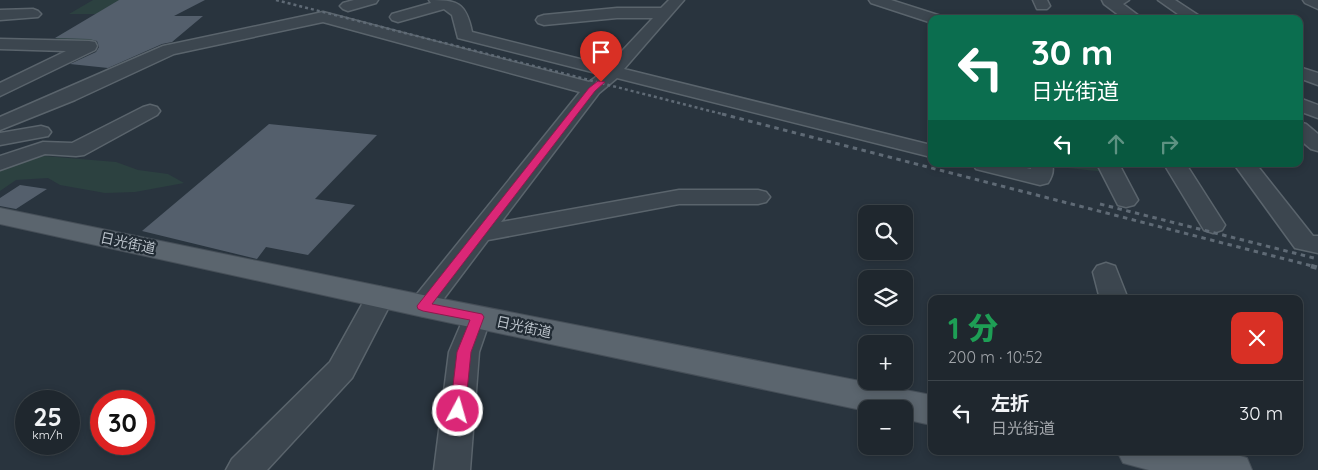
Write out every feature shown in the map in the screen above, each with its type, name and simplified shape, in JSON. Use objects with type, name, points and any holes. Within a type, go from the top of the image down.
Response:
[{"type":"main road","name":"日光街道","points":[[0,216],[423,306],[928,409]]},
{"type":"main road","points":[[1148,455],[1179,465],[1233,470]]},
{"type":"street","points":[[348,6],[371,0]]},
{"type":"street","points":[[876,0],[928,17]]},
{"type":"street","points":[[1111,0],[1130,15]]},
{"type":"street","points":[[1165,0],[1189,15]]},
{"type":"street","points":[[1310,0],[1318,4]]},
{"type":"street","points":[[398,17],[441,2],[457,9],[461,15],[464,35],[928,150]]},
{"type":"street","points":[[423,306],[592,90],[612,72],[671,7]]},
{"type":"street","points":[[544,20],[671,7]]},
{"type":"street","points":[[0,15],[33,14]]},
{"type":"street","points":[[0,124],[76,93],[169,50],[323,17],[592,90]]},
{"type":"street","points":[[0,44],[89,46],[0,90]]},
{"type":"street","points":[[1303,106],[1318,112]]},
{"type":"street","points":[[0,163],[43,148],[76,150],[150,111]]},
{"type":"street","points":[[0,139],[41,132]]},
{"type":"street","points":[[1303,132],[1318,145]]},
{"type":"street","points":[[996,167],[1040,178],[1042,167]]},
{"type":"street","points":[[1110,167],[1126,200]]},
{"type":"street","points":[[1178,167],[1213,225]]},
{"type":"street","points":[[1247,167],[1304,242],[1318,244]]},
{"type":"street","points":[[479,234],[679,197],[758,197]]},
{"type":"street","points":[[1106,272],[1113,295]]},
{"type":"street","points":[[244,470],[341,370],[380,297]]},
{"type":"street","points":[[452,470],[464,352],[477,317]]},
{"type":"green space","points":[[93,0],[201,0],[93,41],[69,43],[56,38],[65,32],[87,27],[106,14],[69,14]]},
{"type":"green space","points":[[44,156],[116,162],[138,170],[168,174],[184,183],[135,192],[105,193],[60,185],[48,178],[16,180],[0,191],[0,170]]},
{"type":"green space","points":[[1058,167],[1104,167],[1106,172]]},
{"type":"building","points":[[119,0],[205,0],[174,16],[203,16],[172,42],[162,44],[108,68],[70,64],[96,52],[99,47],[97,41],[55,38]]},
{"type":"building","points":[[269,124],[377,135],[315,199],[355,205],[308,255],[266,247],[257,259],[142,231]]},
{"type":"building","points":[[20,185],[47,189],[16,209],[0,206],[0,198]]},
{"type":"railway","points":[[276,0],[726,115]]},
{"type":"railway","points":[[722,114],[1316,267]]},
{"type":"railway","points":[[1100,204],[1318,259]]},
{"type":"railway","points":[[1311,266],[1318,268]]},
{"type":"route","points":[[458,411],[464,352],[477,317],[423,306],[592,90],[601,82]]}]
